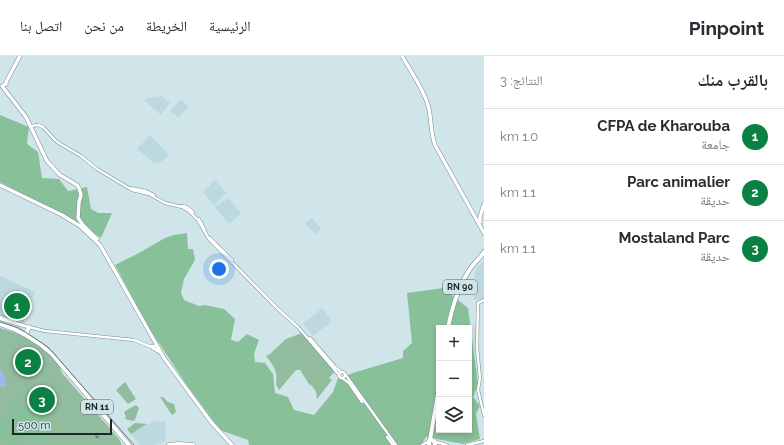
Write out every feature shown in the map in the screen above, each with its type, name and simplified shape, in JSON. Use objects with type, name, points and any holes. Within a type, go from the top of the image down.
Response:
[{"type":"highway","name":"RN 90","points":[[449,325],[452,307],[463,282],[471,268],[484,252]]},
{"type":"highway","name":"RN 90","points":[[450,325],[461,291],[472,270],[484,256]]},
{"type":"highway","name":"RN 11","points":[[0,325],[26,334],[52,354],[129,445]]},
{"type":"highway","name":"RN 11","points":[[0,325],[22,334],[51,355],[126,445]]},
{"type":"highway","points":[[26,334],[28,327]]},
{"type":"highway","points":[[431,443],[438,397]]},
{"type":"highway","points":[[431,443],[434,436],[436,423]]},
{"type":"highway","points":[[169,445],[193,445]]},
{"type":"main road","points":[[20,56],[3,85],[31,126],[47,161],[60,175],[77,185],[79,188],[81,195],[78,207],[78,218],[100,245],[134,303],[155,346],[210,422],[232,445]]},
{"type":"main road","points":[[403,56],[426,101],[430,114],[432,136],[436,145],[484,233]]},
{"type":"main road","points":[[0,185],[74,222],[100,245]]},
{"type":"main road","points":[[15,193],[17,199],[24,197]]},
{"type":"main road","points":[[480,222],[484,204]]},
{"type":"main road","points":[[477,218],[481,213]]},
{"type":"main road","points":[[477,218],[484,229]]},
{"type":"main road","points":[[145,325],[154,340],[155,346],[173,370]]},
{"type":"street","points":[[31,126],[36,125],[43,127],[57,142],[130,188],[148,192],[164,201],[185,206],[192,211],[200,219],[211,239],[279,308],[300,326],[335,367],[342,378],[351,386],[394,445]]},
{"type":"street","points":[[484,300],[478,303],[477,327],[477,348],[480,378],[478,390],[484,415]]},
{"type":"street","points":[[0,318],[28,327],[134,340],[155,346]]},
{"type":"street","points":[[340,374],[343,372],[345,374]]},
{"type":"street","points":[[342,378],[345,377],[345,374]]},
{"type":"street","points":[[345,374],[394,445]]},
{"type":"street","points":[[468,445],[484,441]]},
{"type":"street","points":[[422,445],[431,443],[447,445]]},
{"type":"shaded area","points":[[161,96],[170,103],[161,115],[145,101],[147,98]]},
{"type":"shaded area","points":[[181,99],[189,107],[178,117],[170,111]]},
{"type":"shaded area","points":[[150,135],[169,155],[161,162],[154,163],[137,149]]},
{"type":"shaded area","points":[[215,180],[226,193],[214,205],[203,192]]},
{"type":"shaded area","points":[[228,198],[241,213],[229,224],[215,207]]},
{"type":"shaded area","points":[[312,218],[321,229],[315,234],[305,223]]},
{"type":"shaded area","points":[[484,259],[484,299],[474,300],[475,271]]},
{"type":"shaded area","points":[[0,276],[35,292],[23,323],[0,315]]},
{"type":"shaded area","points":[[322,308],[332,321],[313,336],[303,324]]},
{"type":"shaded area","points":[[165,421],[166,440],[163,442],[154,445],[140,445],[131,434],[152,422]]},
{"type":"green space","points":[[0,115],[29,127],[27,144],[38,152],[42,178],[59,179],[68,191],[87,187],[91,209],[98,213],[112,213],[101,238],[76,221],[0,182]]},
{"type":"green space","points":[[187,233],[188,249],[193,249],[195,260],[184,279],[181,293],[184,300],[199,306],[205,305],[224,309],[235,319],[231,340],[238,342],[247,334],[259,340],[254,354],[255,362],[265,363],[273,374],[275,393],[288,397],[294,410],[314,415],[333,392],[338,378],[343,380],[348,375],[356,372],[403,358],[403,351],[412,343],[407,293],[443,288],[468,308],[470,325],[436,325],[436,433],[472,433],[472,338],[478,384],[473,397],[480,406],[476,414],[480,439],[463,444],[426,437],[421,445],[249,445],[248,440],[220,430],[186,384],[149,328],[115,265],[165,238]]},
{"type":"green space","points":[[0,328],[27,338],[53,357],[62,373],[119,439],[122,445],[0,445]]},
{"type":"green space","points":[[302,333],[335,371],[329,378],[332,380],[317,399],[316,392],[300,370],[296,370],[279,390],[276,384],[275,369],[266,356],[286,339]]},
{"type":"green space","points":[[38,367],[44,367],[44,370],[47,370],[49,373],[47,372],[44,375],[40,375],[38,373],[34,375],[34,371],[37,373],[40,370],[36,371]]},
{"type":"green space","points":[[125,382],[136,399],[128,404],[116,390]]},
{"type":"green space","points":[[42,397],[49,402],[50,406],[46,434],[41,435],[20,420],[18,417],[18,412],[20,408],[30,403],[34,398],[40,401]]},
{"type":"green space","points":[[160,397],[163,397],[168,402],[174,404],[176,412],[172,415]]},
{"type":"green space","points":[[13,404],[18,407],[16,416],[17,419],[39,435],[44,437],[48,429],[48,423],[51,424],[55,431],[51,436],[41,441],[29,440],[18,435],[11,424],[10,418],[11,405]]},
{"type":"green space","points":[[136,405],[139,408],[135,420],[125,419],[126,417],[124,412]]},
{"type":"green space","points":[[0,421],[9,421],[14,432],[22,439],[18,440],[19,445],[9,445],[0,437]]},
{"type":"green space","points":[[135,423],[147,424],[131,434],[127,429]]},
{"type":"water","points":[[0,370],[3,372],[6,385],[3,388],[0,386]]},
{"type":"tram line","points":[[0,322],[19,328],[48,347],[134,445]]},
{"type":"tram line","points":[[96,433],[96,437],[99,437],[98,436],[96,437]]},
{"type":"place","name":"CFPA de Kharouba","points":[[17,306]]},
{"type":"place","name":"Parc animalier","points":[[28,362]]},
{"type":"place","name":"Mostaland Parc","points":[[42,400]]}]
